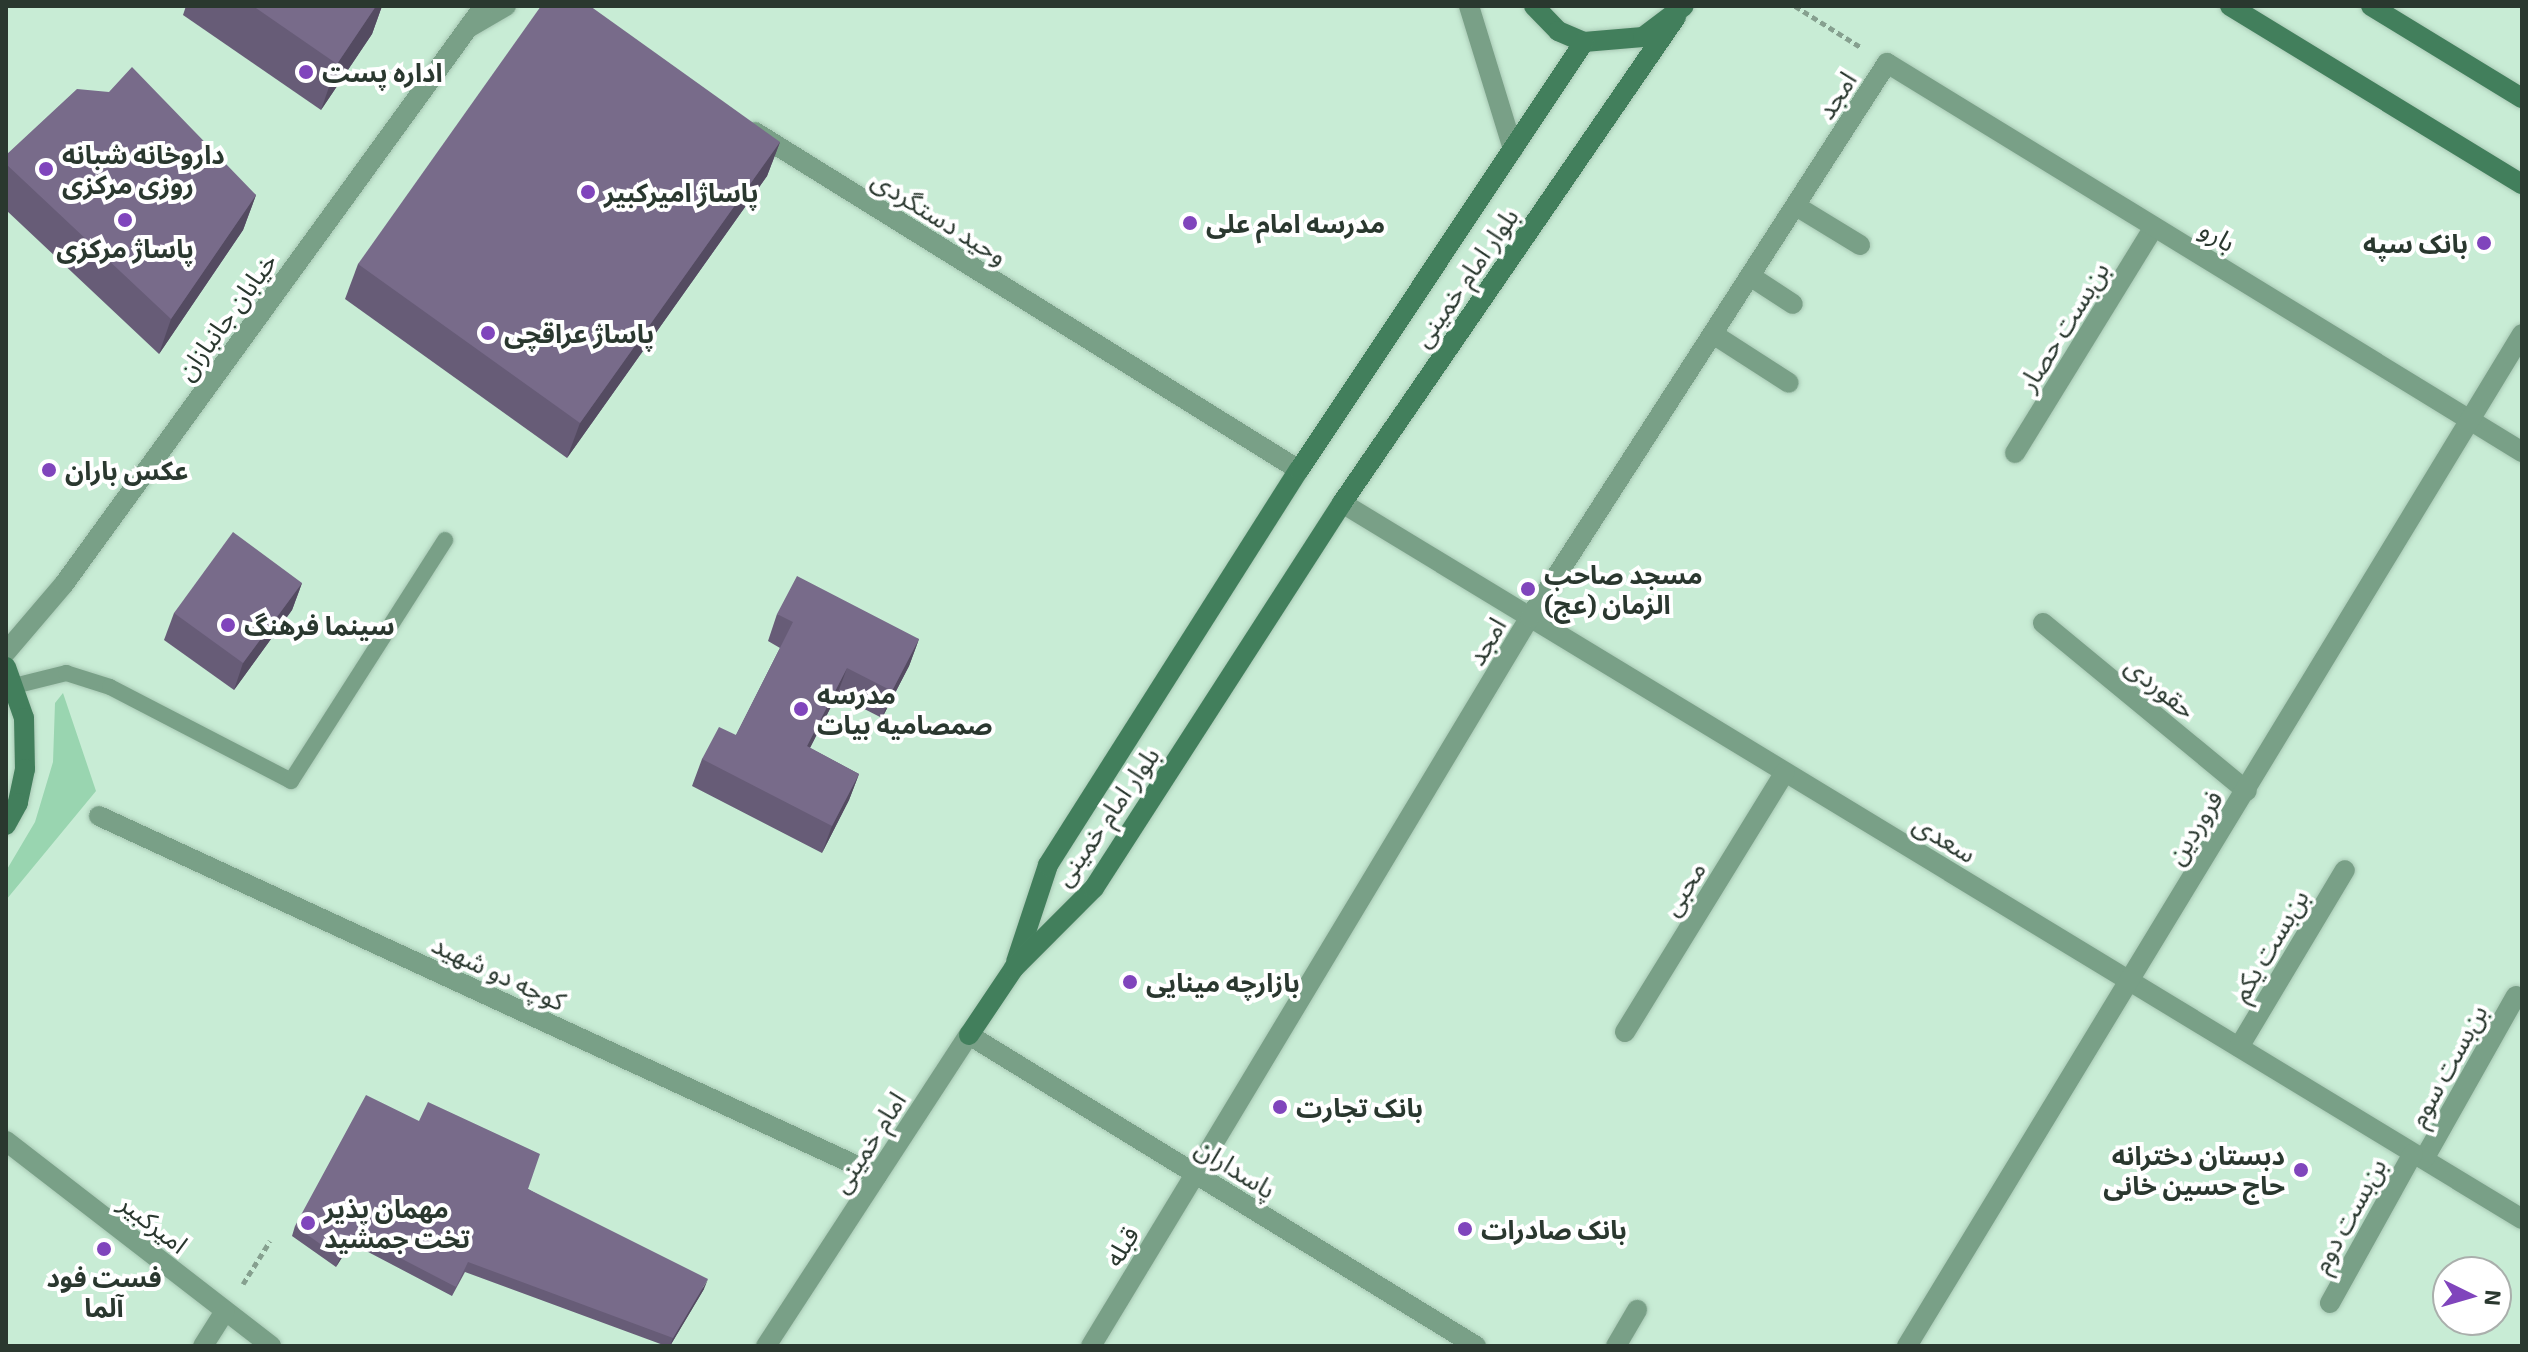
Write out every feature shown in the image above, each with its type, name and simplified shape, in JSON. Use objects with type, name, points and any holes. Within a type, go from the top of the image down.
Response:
[{"type":"main road","points":[[1534,6],[1558,31],[1584,42],[1643,37],[1680,12]]},
{"type":"main road","points":[[2230,6],[2522,184]]},
{"type":"main road","points":[[2371,6],[2522,98]]},
{"type":"main road","name":"بلوار امام خمینی","points":[[1014,968],[1094,888],[1342,503],[1680,12]]},
{"type":"main road","name":"بلوار امام خمینی","points":[[1014,968],[1048,865],[1299,470],[1584,42]]},
{"type":"main road","points":[[6,825],[18,803],[25,769],[24,718],[10,676]]},
{"type":"main road","name":"امام خمینی","points":[[969,1035],[1014,968]]},
{"type":"street","name":"خیابان جانبازان","points":[[6,652],[64,584],[484,6]]},
{"type":"street","points":[[468,28],[506,6]]},
{"type":"street","points":[[1469,6],[1513,149]]},
{"type":"street","name":"امجد","points":[[1195,1174],[1530,617],[1887,63]]},
{"type":"street","name":"بارو","points":[[1887,63],[2522,452]]},
{"type":"street","name":"وحید دستگردی","points":[[741,123],[1299,470]]},
{"type":"street","points":[[1796,206],[1860,245]]},
{"type":"street","name":"بن‌بست حصار","points":[[2015,453],[2154,227]]},
{"type":"street","points":[[1750,276],[1793,304]]},
{"type":"street","points":[[1713,334],[1789,383]]},
{"type":"street","name":"فروردین","points":[[1907,1346],[2522,334]]},
{"type":"street","name":"سعدی","points":[[1342,503],[2522,1219]]},
{"type":"street","name":"حقوردی","points":[[2043,623],[2247,791]]},
{"type":"street","name":"محبی","points":[[1625,1032],[1785,772]]},
{"type":"street","name":"کوچه دو شهید","points":[[99,816],[877,1175]]},
{"type":"street","name":"بن‌بست یکم","points":[[2239,1047],[2345,870]]},
{"type":"street","name":"بن‌بست سوم","points":[[2418,1156],[2516,996]]},
{"type":"street","name":"پاسداران","points":[[969,1035],[1476,1346]]},
{"type":"street","name":"امام خمینی","points":[[766,1346],[969,1035]]},
{"type":"street","name":"امیرکبیر","points":[[6,1141],[271,1346]]},
{"type":"street","name":"بن‌بست دوم","points":[[2330,1303],[2418,1156]]},
{"type":"street","name":"قبله","points":[[1091,1346],[1195,1174]]},
{"type":"street","points":[[1616,1346],[1637,1310]]},
{"type":"street","points":[[203,1346],[225,1311]]},
{"type":"lane","points":[[10,676],[66,673],[110,687],[291,781],[445,540]]},
{"type":"path","points":[[1795,6],[1887,63]]},
{"type":"path","points":[[225,1311],[270,1241]]},
{"type":"green space","points":[[63,693],[96,791],[6,900],[6,871],[35,822],[53,762],[55,703]]},
{"type":"building","points":[[253,6],[376,6],[337,64]]},
{"type":"building","name":"پاساژ امیرکبیر","points":[[541,6],[590,6],[780,142],[580,423],[358,264]]},
{"type":"building","name":"پاساژ مرکزی","points":[[132,67],[256,195],[171,319],[6,164],[6,155],[77,89],[109,92]]},
{"type":"building","name":"سینما فرهنگ","points":[[233,532],[302,583],[243,663],[174,613]]},
{"type":"building","points":[[797,576],[919,639],[892,691],[847,668],[807,746],[859,774],[832,826],[702,759],[719,727],[736,735],[793,622],[777,614]]},
{"type":"building","points":[[366,1095],[419,1121],[428,1102],[540,1154],[528,1189],[708,1279],[673,1338],[468,1262],[456,1287],[354,1234],[340,1258],[295,1226]]},
{"type":"place","name":"اداره پست","points":[[306,72]]},
{"type":"place","name":"داروخانه شبانه روزی مرکزی","points":[[46,169]]},
{"type":"place","name":"پاساژ امیرکبیر","points":[[588,192]]},
{"type":"place","name":"پاساژ مرکزی","points":[[125,220]]},
{"type":"place","name":"مدرسه امام علی","points":[[1190,223]]},
{"type":"place","name":"بانک سپه","points":[[2484,243]]},
{"type":"place","name":"پاساژ عراقچی","points":[[488,333]]},
{"type":"place","name":"عکس باران","points":[[49,470]]},
{"type":"place","name":"مسجد صاحب الزمان (عج)","points":[[1528,589]]},
{"type":"place","name":"سینما فرهنگ","points":[[228,625]]},
{"type":"place","name":"مدرسه صمصامیه بیات","points":[[801,709]]},
{"type":"place","name":"بازارچه مینایی","points":[[1130,982]]},
{"type":"place","name":"بانک تجارت","points":[[1280,1107]]},
{"type":"place","name":"دبستان دخترانه حاج حسین خانی","points":[[2301,1170]]},
{"type":"place","name":"مهمان پذیر تخت جمشید","points":[[308,1223]]},
{"type":"place","name":"بانک صادرات","points":[[1465,1229]]},
{"type":"place","name":"فست فود آلما","points":[[104,1249]]}]
